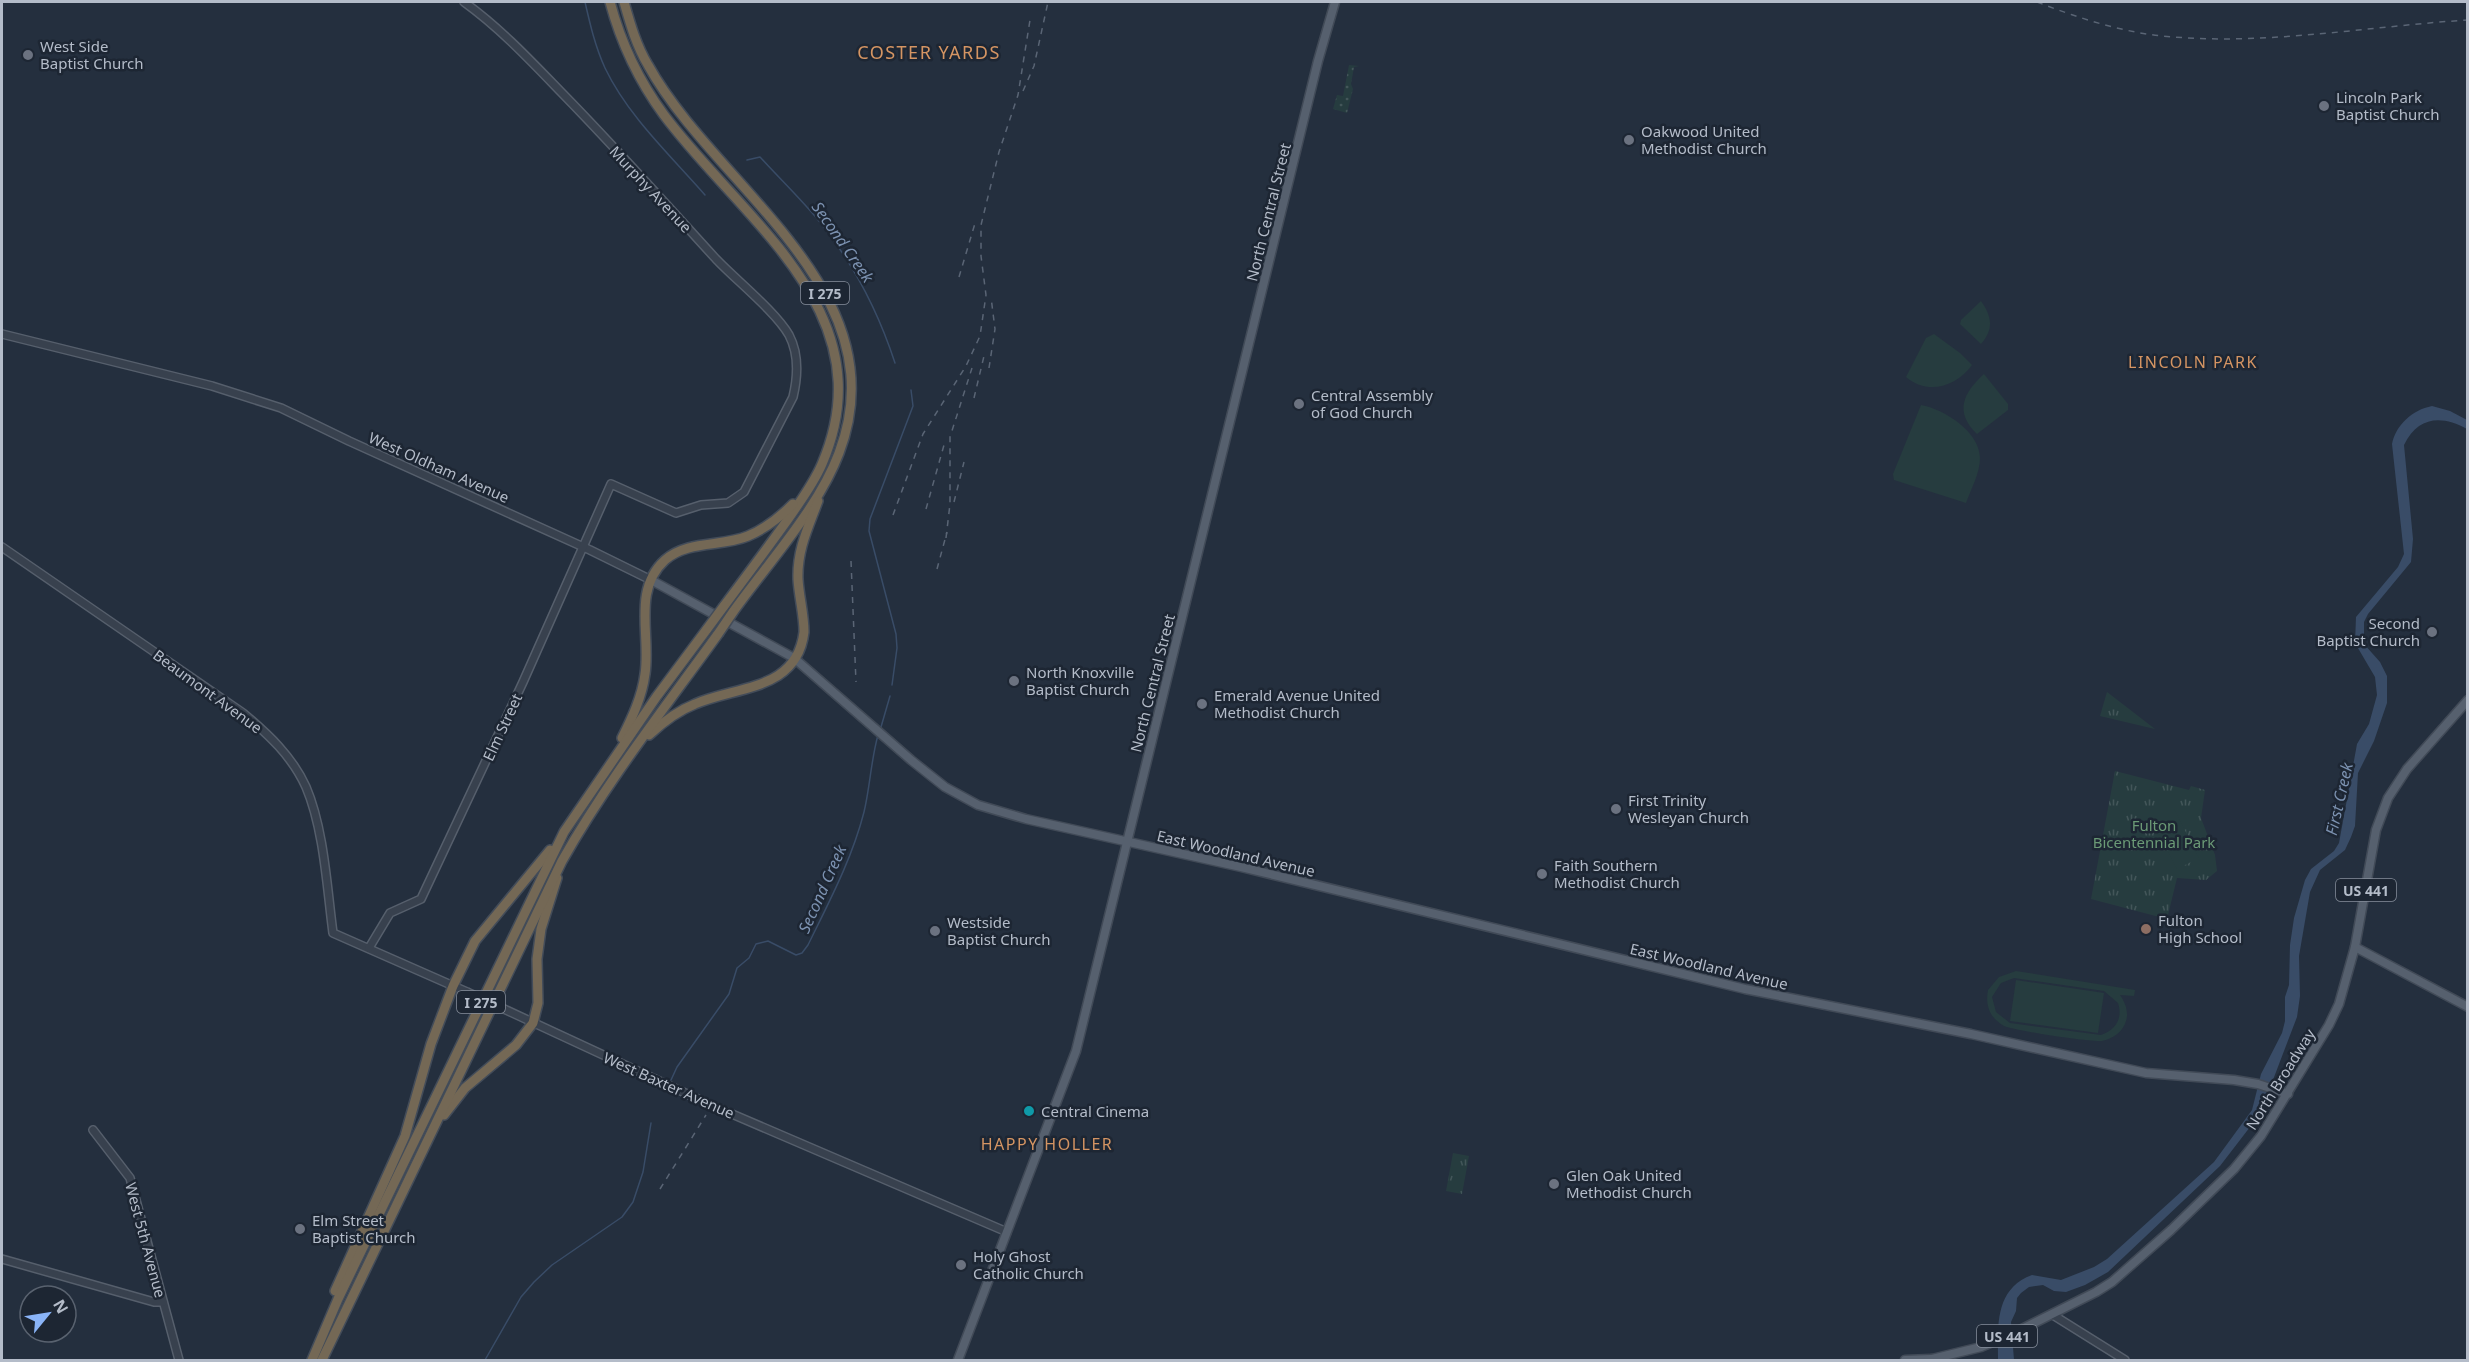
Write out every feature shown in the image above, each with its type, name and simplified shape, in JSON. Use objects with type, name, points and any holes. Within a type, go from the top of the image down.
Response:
[{"type":"highway","name":"I 275","points":[[326,1326],[335,1298],[564,832],[707,628],[810,488],[829,442],[838,402],[836,356],[826,323],[794,267],[665,116],[629,58],[610,2]]},
{"type":"highway","name":"I 275","points":[[323,1360],[562,861],[586,819],[630,754],[810,507],[839,453],[850,404],[847,349],[834,310],[820,284],[798,252],[665,92],[647,65],[624,2]]},
{"type":"highway","points":[[630,754],[661,724],[680,711],[697,703],[758,687],[774,678],[794,658],[803,640],[804,632],[798,581],[799,558],[803,537],[826,480]]},
{"type":"highway","points":[[608,767],[633,717],[646,673],[645,602],[651,580],[665,560],[689,548],[747,537],[766,527],[810,488]]},
{"type":"highway","points":[[335,1298],[405,1136],[431,1044],[453,986],[475,941],[564,832]]},
{"type":"highway","points":[[428,1139],[465,1088],[516,1046],[533,1023],[538,1003],[537,959],[542,929],[562,861]]},
{"type":"highway","points":[[307,1360],[326,1326]]},
{"type":"highway","points":[[312,1360],[326,1326]]},
{"type":"main road","name":"North Central Street","points":[[958,1360],[1076,1051],[1318,61],[1335,2]]},
{"type":"main road","name":"West Oldham Avenue","points":[[651,580],[794,658],[911,760]]},
{"type":"main road","name":"North Broadway","points":[[1905,1360],[1931,1360],[1982,1347],[2053,1315],[2096,1292],[2116,1279],[2171,1230],[2234,1169],[2261,1136],[2288,1094],[2339,1004],[2355,947],[2376,830],[2388,798],[2407,769],[2468,700]]},
{"type":"main road","name":"East Woodland Avenue","points":[[911,760],[945,787],[978,805],[1026,819],[1381,900],[1745,989],[1971,1034],[2146,1073],[2234,1080],[2258,1084],[2288,1094]]},
{"type":"main road","points":[[2355,947],[2468,1007]]},
{"type":"street","name":"Murphy Avenue","points":[[464,2],[503,33],[589,121],[734,278],[778,322],[789,335],[795,353],[797,368],[793,397],[744,492],[728,503],[701,505],[676,513],[611,484]]},
{"type":"street","name":"West Oldham Avenue","points":[[2,334],[212,386],[281,408],[651,580]]},
{"type":"street","name":"Elm Street","points":[[369,948],[390,913],[421,899],[611,484]]},
{"type":"street","name":"Beaumont Avenue","points":[[2,547],[243,713],[275,741],[298,772],[312,804],[320,840],[333,933]]},
{"type":"street","name":"West Baxter Avenue","points":[[333,933],[714,1106],[1007,1232]]},
{"type":"street","name":"West 5th Avenue","points":[[93,1130],[130,1178],[179,1360]]},
{"type":"street","points":[[2,1259],[154,1302],[163,1302]]},
{"type":"street","points":[[2053,1315],[2125,1360]]},
{"type":"green space","points":[[1349,65],[1359,66],[1354,67],[1351,84],[1353,89],[1347,113],[1333,109],[1337,95],[1343,96]]},
{"type":"green space","points":[[1981,301],[1989,318],[1990,328],[1981,344],[1960,324],[1961,320]]},
{"type":"green space","points":[[1934,334],[1972,365],[1950,383],[1933,387],[1923,386],[1906,377],[1926,338]]},
{"type":"green space","points":[[1984,374],[2008,404],[2008,410],[1977,434],[1965,418],[1964,403],[1971,388]]},
{"type":"green space","points":[[1921,405],[1950,417],[1974,439],[1980,458],[1979,469],[1966,503],[1894,480],[1893,474]]},
{"type":"green space","points":[[2107,692],[2155,729],[2100,716]]},
{"type":"green space","name":"Fulton Bicentennial Park","points":[[2115,771],[2189,790],[2191,786],[2205,790],[2201,818],[2215,855],[2217,871],[2206,880],[2177,878],[2167,919],[2091,899]]},
{"type":"green space","points":[[2174,809],[2199,858],[2177,869],[2152,820]]},
{"type":"green space","points":[[2016,971],[2135,990],[2134,996],[2120,995],[2125,1004],[2127,1018],[2120,1032],[2102,1041],[2083,1040],[2023,1031],[1999,1023],[1992,1015],[1987,1001],[1988,990],[1999,977]],"holes":[[[2014,978],[2104,991],[2118,1003],[2120,1014],[2114,1027],[2101,1035],[2010,1023],[1996,1012],[1992,997],[2001,983]]]},
{"type":"green space","points":[[2016,980],[2104,993],[2098,1033],[2010,1021]]},
{"type":"green space","points":[[1453,1153],[1469,1156],[1462,1194],[1446,1191]]},
{"type":"water","name":"First Creek","points":[[2432,406],[2450,411],[2467,420],[2467,429],[2458,424],[2440,420],[2431,421],[2416,428],[2404,445],[2413,539],[2411,562],[2364,622],[2364,644],[2380,662],[2387,676],[2387,703],[2374,741],[2358,773],[2355,826],[2351,837],[2345,850],[2320,870],[2310,892],[2299,956],[2300,996],[2297,1017],[2260,1114],[2220,1166],[2108,1272],[2085,1285],[2066,1292],[2054,1291],[2043,1285],[2029,1287],[2021,1293],[2017,1298],[2016,1311],[2011,1322],[2014,1360],[1998,1360],[2001,1310],[2005,1299],[2020,1281],[2032,1275],[2061,1280],[2094,1267],[2107,1259],[2214,1162],[2252,1110],[2261,1074],[2282,1033],[2285,1021],[2290,945],[2294,918],[2305,880],[2311,869],[2334,851],[2339,843],[2357,744],[2369,724],[2377,695],[2375,677],[2355,643],[2356,617],[2398,567],[2404,554],[2392,444],[2397,431],[2406,419]]},
{"type":"waterway","points":[[585,2],[598,52],[614,86],[650,134],[705,195]]},
{"type":"waterway","name":"Second Creek","points":[[747,160],[760,157],[832,237],[864,289],[895,363]]},
{"type":"waterway","name":"Second Creek","points":[[892,685],[897,648],[896,634],[869,531],[870,519],[913,406],[911,390]]},
{"type":"waterway","name":"Second Creek","points":[[881,727],[890,696]]},
{"type":"waterway","name":"Second Creek","points":[[671,1080],[677,1067],[729,994],[737,968],[749,958],[756,944],[768,941],[796,955],[802,953],[808,945],[853,847],[866,803],[878,735]]},
{"type":"waterway","name":"Second Creek","points":[[485,1360],[521,1297],[534,1282],[552,1265],[622,1217],[633,1202],[643,1172],[651,1123]]},
{"type":"railway","points":[[1023,91],[1034,66],[1048,2]]},
{"type":"railway","points":[[2037,2],[2087,20],[2122,29],[2156,35],[2210,39],[2284,37],[2468,20]]},
{"type":"railway","points":[[893,515],[923,434],[966,366],[980,336],[986,295],[981,256],[981,225],[999,152],[1018,95],[1030,20]]},
{"type":"railway","points":[[959,277],[976,220]]},
{"type":"railway","points":[[989,368],[995,329],[991,297]]},
{"type":"railway","points":[[974,398],[984,356]]},
{"type":"railway","points":[[946,538],[950,504],[950,437],[972,368]]},
{"type":"railway","points":[[926,509],[944,445]]},
{"type":"railway","points":[[954,502],[964,462]]},
{"type":"railway","points":[[937,569],[947,532]]},
{"type":"railway","points":[[851,561],[856,682]]},
{"type":"railway","points":[[660,1189],[706,1115]]},
{"type":"place","name":"West Side Baptist Church","points":[[28,55]]},
{"type":"place","name":"Lincoln Park Baptist Church","points":[[2324,106]]},
{"type":"place","name":"Oakwood United Methodist Church","points":[[1629,140]]},
{"type":"place","name":"Central Assembly of God Church","points":[[1299,404]]},
{"type":"place","name":"Second Baptist Church","points":[[2432,632]]},
{"type":"place","name":"North Knoxville Baptist Church","points":[[1014,681]]},
{"type":"place","name":"Emerald Avenue United Methodist Church","points":[[1202,704]]},
{"type":"place","name":"First Trinity Wesleyan Church","points":[[1616,809]]},
{"type":"place","name":"Faith Southern Methodist Church","points":[[1542,874]]},
{"type":"place","name":"Fulton High School","points":[[2146,929]]},
{"type":"place","name":"Westside Baptist Church","points":[[935,931]]},
{"type":"place","name":"Central Cinema","points":[[1029,1111]]},
{"type":"place","name":"Glen Oak United Methodist Church","points":[[1554,1184]]},
{"type":"place","name":"Elm Street Baptist Church","points":[[300,1229]]},
{"type":"place","name":"Holy Ghost Catholic Church","points":[[961,1265]]},
{"type":"district","name":"COSTER YARDS","points":[[929,52]]},
{"type":"district","name":"LINCOLN PARK","points":[[2193,362]]},
{"type":"district","name":"HAPPY HOLLER","points":[[1047,1144]]}]
